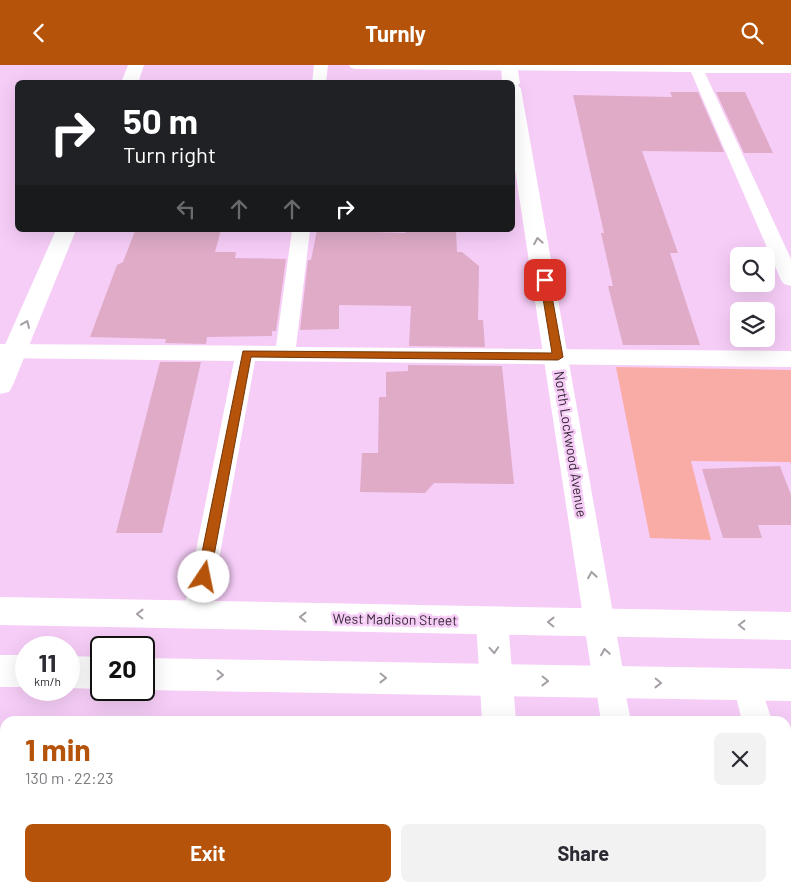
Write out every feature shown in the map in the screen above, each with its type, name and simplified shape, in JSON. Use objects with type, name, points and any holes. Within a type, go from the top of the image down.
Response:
[{"type":"street","points":[[130,80],[136,65]]},
{"type":"street","name":"North Lockwood Avenue","points":[[515,105],[558,357],[609,682]]},
{"type":"street","points":[[0,385],[7,351],[65,232]]},
{"type":"street","name":"West Madison Street","points":[[0,611],[791,626]]},
{"type":"street","points":[[492,621],[499,716]]},
{"type":"street","points":[[0,671],[15,671]]},
{"type":"street","points":[[155,674],[791,685]]},
{"type":"lane","points":[[319,80],[321,65]]},
{"type":"lane","points":[[356,65],[510,76],[696,68],[791,69]]},
{"type":"lane","points":[[696,68],[791,280]]},
{"type":"lane","points":[[285,354],[301,232]]},
{"type":"lane","points":[[7,351],[791,359]]},
{"type":"lane","points":[[196,615],[246,353]]},
{"type":"lane","points":[[609,682],[615,716]]},
{"type":"lane","points":[[747,684],[756,716]]},
{"type":"shaded area","points":[[616,367],[791,370],[791,465],[790,462],[691,461],[711,540],[650,538]]},
{"type":"building","points":[[670,92],[698,92],[724,152],[642,151],[678,253],[670,253],[700,345],[623,345],[608,286],[613,286],[601,233],[604,233],[573,95],[672,97]]},
{"type":"building","points":[[716,92],[745,92],[773,153],[744,153]]},
{"type":"building","points":[[135,232],[220,232],[215,252],[236,252],[235,258],[286,259],[276,331],[272,331],[272,336],[207,337],[206,344],[165,343],[166,339],[90,337],[117,265],[123,262]]},
{"type":"building","points":[[317,232],[456,232],[457,252],[462,252],[479,266],[478,320],[483,320],[485,347],[409,346],[411,306],[339,305],[339,329],[300,330],[308,260],[311,260]]},
{"type":"building","points":[[160,362],[201,362],[162,533],[116,533]]},
{"type":"building","points":[[408,365],[502,366],[514,484],[434,483],[425,493],[360,492],[362,453],[378,453],[379,397],[386,397],[386,372],[408,371]]},
{"type":"building","points":[[780,466],[791,495],[791,525],[758,525],[762,538],[723,538],[702,469]]},
{"type":"route","points":[[204,577],[246,353],[558,357],[545,280]]}]
